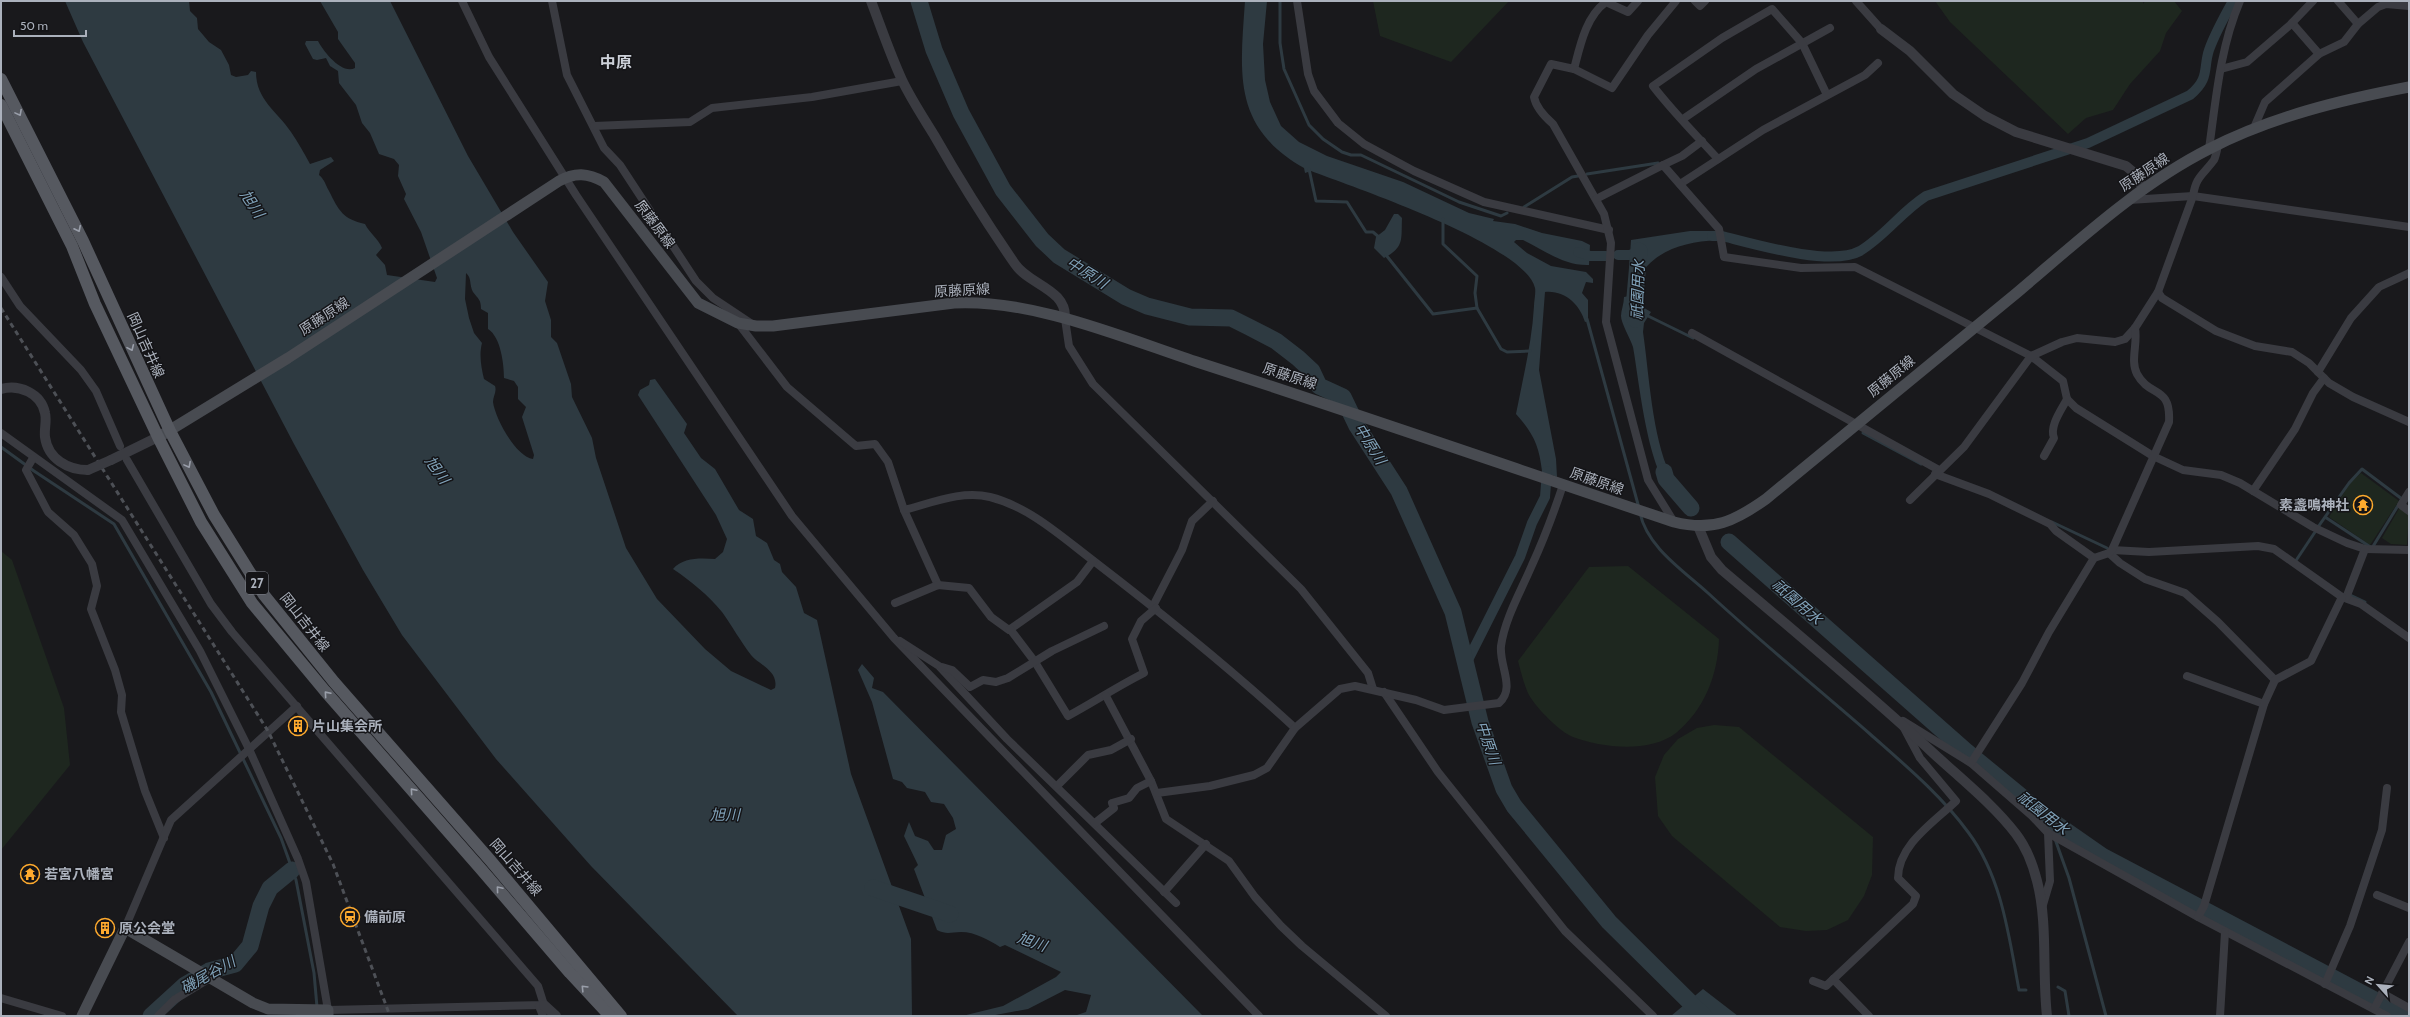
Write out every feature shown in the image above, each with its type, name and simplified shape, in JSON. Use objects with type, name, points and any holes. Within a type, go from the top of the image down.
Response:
[{"type":"main road","name":"岡山吉井線","points":[[1,79],[83,241],[170,430],[214,515],[264,595],[334,682],[490,860],[621,1016]]},
{"type":"main road","name":"原藤原線","points":[[158,437],[191,418],[563,179],[581,174],[592,175],[604,182],[698,303],[738,322],[756,326],[977,302],[1013,306],[1065,319],[1327,404],[1674,522],[1698,526],[1725,524],[1746,513],[1766,499],[2144,189],[2213,147],[2253,130],[2353,97],[2409,87]]},
{"type":"main road","name":"岡山吉井線","points":[[1,105],[72,246],[98,311],[158,437],[201,522],[252,603],[325,691],[570,973],[610,1016]]},
{"type":"main road","points":[[82,1016],[125,928],[268,1010],[323,1012]]},
{"type":"street","points":[[462,1],[490,57],[563,179],[792,516],[894,638],[1259,1016]]},
{"type":"street","points":[[552,1],[567,75],[604,148],[620,165],[696,281],[713,298],[756,326]]},
{"type":"street","points":[[870,1],[902,81],[974,204],[1017,268],[1029,278],[1052,291],[1066,311],[1065,319],[1069,346],[1093,384],[1301,589],[1368,673],[1373,689]]},
{"type":"street","points":[[1297,1],[1308,74],[1314,91],[1338,122],[1364,144],[1414,170],[1484,202],[1609,230]]},
{"type":"street","points":[[1574,69],[1581,40],[1597,8],[1606,2],[1628,12],[1638,1]]},
{"type":"street","points":[[1674,522],[1648,480],[1606,322],[1611,243],[1604,214],[1553,124],[1543,115],[1534,97],[1551,64],[1574,69],[1612,88],[1648,34],[1676,1]]},
{"type":"street","points":[[1695,1],[1700,6],[1705,1]]},
{"type":"street","points":[[1856,1],[1881,29],[1910,51],[1953,94],[1985,116],[2016,132],[2126,166],[2132,171],[2144,189]]},
{"type":"street","points":[[1910,500],[1964,447],[2032,356],[2062,342],[2077,338],[2115,342],[2125,339],[2135,328],[2158,292],[2193,196],[2198,177],[2214,160],[2213,147],[2221,69],[2230,24],[2240,1]]},
{"type":"street","points":[[2221,69],[2247,62],[2292,23],[2312,1]]},
{"type":"street","points":[[2338,1],[2358,24]]},
{"type":"street","points":[[2253,130],[2265,102],[2319,54],[2344,42],[2358,24],[2378,7],[2386,4],[2409,6]]},
{"type":"street","points":[[1718,159],[1683,119],[1674,112],[1653,86],[1722,38],[1772,9],[1802,43],[1827,95]]},
{"type":"street","points":[[2292,23],[2319,54]]},
{"type":"street","points":[[1683,119],[1756,69],[1830,28]]},
{"type":"street","points":[[1680,184],[1763,130],[1865,75],[1878,62]]},
{"type":"street","points":[[594,126],[690,122],[712,108],[812,97],[902,81]]},
{"type":"street","points":[[1596,199],[1682,156],[1702,141]]},
{"type":"street","points":[[1663,165],[1719,232],[1724,257],[1801,268],[1855,267],[2032,356],[2063,381],[2067,399],[2076,408],[2153,456],[2183,470],[2221,475],[2253,491],[2313,528],[2365,549],[2408,549]]},
{"type":"street","points":[[2129,200],[2193,196],[2409,227]]},
{"type":"street","points":[[2318,372],[2351,318],[2379,287],[2409,273]]},
{"type":"street","points":[[1,277],[20,306],[81,370],[96,391],[120,446]]},
{"type":"street","points":[[2158,292],[2162,298],[2216,331],[2255,346],[2292,352],[2309,363],[2324,378],[2353,397],[2409,422]]},
{"type":"street","points":[[738,322],[787,387],[805,404],[856,446],[875,444],[888,462],[904,510],[938,585]]},
{"type":"street","points":[[2110,552],[2169,422],[2170,407],[2164,397],[2138,375],[2134,366],[2137,338],[2135,328]]},
{"type":"street","points":[[1692,333],[1856,424],[1937,472],[1988,494],[2050,524],[2056,532],[2094,558]]},
{"type":"street","points":[[2253,491],[2295,429],[2313,393],[2324,378]]},
{"type":"street","points":[[1,389],[18,388],[34,395],[44,408],[45,437],[51,452],[57,460],[67,467],[88,470],[158,437]]},
{"type":"street","points":[[2044,456],[2054,438],[2052,434],[2058,416],[2067,399]]},
{"type":"street","points":[[1,433],[29,464],[122,520],[206,663],[245,753],[298,860],[306,882],[323,1012],[445,1012],[542,1005],[556,1016]]},
{"type":"street","points":[[127,460],[211,604],[296,706],[538,986],[543,1016]]},
{"type":"street","points":[[29,464],[48,512],[74,535],[92,564],[97,586],[91,609],[115,670],[122,695],[121,712],[145,791],[164,838]]},
{"type":"street","points":[[1157,793],[1210,786],[1254,776],[1267,768],[1295,728],[1340,689],[1355,686],[1373,689],[1416,700],[1444,710],[1499,703],[1505,698],[1508,688],[1501,661],[1501,645],[1510,614],[1548,529],[1558,483]]},
{"type":"street","points":[[2409,492],[2401,505],[2409,511]]},
{"type":"street","points":[[904,510],[948,498],[970,494],[989,497],[1011,504],[1051,528],[1215,655],[1295,728]]},
{"type":"street","points":[[895,603],[938,585],[969,588],[991,617],[1009,630],[1010,629],[1035,662],[1068,716],[1106,696],[1114,688],[1144,673],[1132,639],[1141,621],[1154,607],[1182,550],[1192,521],[1213,501]]},
{"type":"street","points":[[1698,526],[1711,557],[1722,570],[1889,712],[1994,811],[2016,834],[2028,856],[2037,880],[2042,908],[2043,982],[2047,1016]]},
{"type":"street","points":[[1973,759],[2022,683],[2049,632],[2094,558],[2110,552],[2149,552],[2258,546],[2274,549],[2345,596],[2361,604],[2409,638]]},
{"type":"street","points":[[2201,913],[2264,704],[2276,680],[2312,661],[2345,596],[2365,549]]},
{"type":"street","points":[[2110,552],[2120,563],[2146,579],[2185,593],[2238,641],[2276,680]]},
{"type":"street","points":[[1010,629],[1077,582],[1093,561]]},
{"type":"street","points":[[939,666],[952,670],[970,687],[983,680],[996,682],[1008,678],[1035,662],[1104,626]]},
{"type":"street","points":[[894,638],[919,651],[939,666],[1007,739],[1176,903]]},
{"type":"street","points":[[2187,676],[2264,704]]},
{"type":"street","points":[[1384,692],[1438,772],[1565,932],[1654,1016]]},
{"type":"street","points":[[1106,696],[1131,740],[1157,793],[1166,819],[1230,861],[1255,897],[1302,946],[1386,1016]]},
{"type":"street","points":[[125,928],[171,820],[296,706]]},
{"type":"street","points":[[1889,712],[1973,759],[2050,834],[2097,862],[2201,913],[2225,932],[2378,1002],[2409,1008]]},
{"type":"street","points":[[1813,981],[1826,986],[1913,904],[1916,896],[1898,878],[1898,871],[1908,846],[1956,801],[1920,758],[1902,725]]},
{"type":"street","points":[[1057,786],[1088,755],[1111,750],[1131,740]]},
{"type":"street","points":[[1095,823],[1114,808],[1112,803],[1129,798],[1137,788],[1151,781]]},
{"type":"street","points":[[2327,979],[2350,926],[2382,830],[2387,788]]},
{"type":"street","points":[[2042,908],[2050,881],[2050,834]]},
{"type":"street","points":[[1164,892],[1206,844]]},
{"type":"street","points":[[2377,895],[2409,908]]},
{"type":"street","points":[[2220,1016],[2225,932]]},
{"type":"street","points":[[2378,1002],[2409,942]]},
{"type":"street","points":[[158,1016],[174,1000],[206,975]]},
{"type":"street","points":[[1834,979],[1869,1016]]},
{"type":"street","points":[[1,998],[62,1016]]},
{"type":"street","points":[[2378,1002],[2387,1016]]},
{"type":"shaded area","points":[[1373,1],[1509,1],[1451,62],[1380,36]]},
{"type":"shaded area","points":[[1935,1],[2143,1],[2143,4],[2145,1],[2174,1],[2182,11],[2166,33],[2160,51],[2130,84],[2113,110],[2086,118],[2068,134],[1950,22]]},
{"type":"shaded area","points":[[2361,473],[2399,501],[2370,545],[2329,517],[2350,483]]},
{"type":"shaded area","points":[[2400,507],[2409,513],[2407,545],[2391,544],[2382,538]]},
{"type":"shaded area","points":[[1,551],[12,560],[64,708],[70,765],[1,850]]},
{"type":"shaded area","points":[[1628,566],[1719,639],[1716,666],[1708,691],[1702,703],[1686,724],[1676,733],[1653,744],[1626,747],[1585,741],[1573,737],[1555,725],[1543,713],[1529,695],[1518,661],[1589,567]]},
{"type":"shaded area","points":[[1714,725],[1739,727],[1873,837],[1872,875],[1864,896],[1848,920],[1827,930],[1806,931],[1780,927],[1672,836],[1658,816],[1655,777],[1664,755],[1678,739],[1697,728]]},
{"type":"water","name":"旭川","points":[[65,1],[189,1],[190,11],[197,18],[198,29],[209,42],[221,50],[229,65],[231,75],[236,77],[248,75],[251,71],[256,72],[257,82],[263,98],[291,132],[310,164],[331,157],[334,161],[320,170],[319,175],[324,180],[342,213],[352,220],[365,224],[378,241],[382,248],[376,255],[385,265],[387,275],[435,282],[437,278],[421,232],[404,199],[406,194],[398,176],[399,165],[394,159],[379,154],[370,133],[362,123],[356,105],[339,83],[338,71],[330,66],[326,58],[317,60],[313,59],[305,44],[306,41],[318,41],[328,56],[339,65],[344,68],[355,68],[355,63],[338,39],[338,32],[320,1],[390,1],[468,156],[513,232],[548,282],[545,301],[551,320],[551,337],[557,343],[571,384],[572,397],[592,438],[596,458],[626,548],[657,599],[705,649],[731,671],[771,690],[775,688],[774,677],[771,672],[751,655],[722,612],[699,589],[673,569],[677,565],[687,560],[715,559],[723,552],[727,539],[716,515],[638,395],[640,390],[649,385],[650,380],[655,379],[687,424],[684,433],[701,458],[715,469],[739,510],[753,519],[756,536],[767,543],[774,560],[780,564],[782,572],[796,587],[804,613],[817,620],[851,774],[911,939],[912,1016],[738,1016],[591,866],[496,759],[402,635],[363,570],[294,444],[83,42]],"holes":[[[466,273],[473,292],[480,301],[481,309],[488,313],[488,329],[496,338],[499,345],[504,378],[514,381],[518,387],[518,399],[526,407],[522,417],[534,455],[533,459],[526,457],[520,452],[507,436],[493,402],[496,390],[495,386],[484,379],[481,361],[482,343],[474,333],[465,299]]]},
{"type":"water","points":[[1245,1],[1267,1],[1263,44],[1265,80],[1270,102],[1281,126],[1299,142],[1327,156],[1403,182],[1469,213],[1494,219],[1493,221],[1515,224],[1542,233],[1582,241],[1590,245],[1589,265],[1580,265],[1547,253],[1523,240],[1516,240],[1514,242],[1527,253],[1551,266],[1586,272],[1593,279],[1593,283],[1586,282],[1582,293],[1588,300],[1588,321],[1585,322],[1583,316],[1571,300],[1559,293],[1545,292],[1539,370],[1556,459],[1557,477],[1542,471],[1539,454],[1534,440],[1527,427],[1516,414],[1529,346],[1535,292],[1535,288],[1524,271],[1502,254],[1471,236],[1435,219],[1311,171],[1305,173],[1304,168],[1281,152],[1264,135],[1252,116],[1246,96],[1242,75]]},
{"type":"water","points":[[1394,214],[1398,214],[1402,218],[1400,242],[1396,250],[1384,258],[1374,248],[1376,237],[1385,230]]},
{"type":"water","points":[[1690,231],[1715,231],[1717,240],[1695,242],[1675,248],[1665,252],[1648,264],[1641,273],[1629,271],[1631,240]]},
{"type":"water","points":[[1629,296],[1637,298],[1641,306],[1651,312],[1644,323],[1643,332],[1649,385],[1655,423],[1664,459],[1670,474],[1683,487],[1674,493],[1665,483],[1657,468],[1646,426],[1633,347],[1621,319],[1624,297]]},
{"type":"water","name":"旭川","points":[[862,664],[874,678],[872,688],[883,692],[1203,1016],[1074,1016],[1086,1012],[1091,995],[1065,990],[1028,1009],[990,1016],[962,1016],[1003,1006],[1056,977],[1061,972],[1005,945],[1000,947],[977,935],[966,932],[946,933],[937,930],[914,869],[918,865],[904,836],[909,822],[915,836],[928,841],[934,850],[942,850],[946,835],[956,829],[953,818],[944,804],[931,802],[925,792],[907,788],[902,782],[893,779],[872,702],[858,670]]},
{"type":"water","points":[[1703,989],[1738,1016],[1671,1016]]},
{"type":"waterway","name":"中原川","points":[[919,1],[934,50],[961,113],[1003,190],[1042,240],[1059,256],[1126,297],[1147,306],[1190,317],[1231,318],[1276,341],[1312,371],[1319,386],[1343,397],[1357,426],[1399,491],[1453,612],[1480,722],[1504,789],[1514,806],[1609,922],[1704,1016]]},
{"type":"waterway","points":[[1280,1],[1280,43],[1284,69],[1309,125],[1323,139],[1342,152],[1351,155],[1361,155],[1459,202],[1501,216],[1507,213]]},
{"type":"waterway","points":[[1712,236],[1722,236],[1792,252],[1831,257],[1847,255],[1860,251],[1926,196],[2088,143],[2190,95],[2201,84],[2205,73],[2207,56],[2211,44],[2233,1]]},
{"type":"waterway","points":[[1587,174],[1658,163]]},
{"type":"waterway","points":[[1309,169],[1316,201],[1347,202],[1366,232],[1373,232],[1380,238]]},
{"type":"waterway","points":[[1524,207],[1572,177],[1578,176]]},
{"type":"waterway","points":[[1443,219],[1443,244],[1477,276],[1475,293],[1477,308]]},
{"type":"waterway","points":[[1618,255],[1630,255],[1643,250]]},
{"type":"waterway","name":"祇園用水","points":[[1635,319],[1634,308],[1639,251]]},
{"type":"waterway","points":[[1578,252],[1590,256],[1606,256]]},
{"type":"waterway","points":[[1386,255],[1433,314],[1477,308],[1501,349],[1507,352],[1530,351]]},
{"type":"waterway","points":[[1646,315],[1693,338]]},
{"type":"waterway","points":[[1587,319],[1639,508]]},
{"type":"waterway","points":[[1863,433],[1921,464]]},
{"type":"waterway","points":[[1,447],[34,471],[114,524],[211,692],[281,838],[296,880],[314,973],[317,1007]]},
{"type":"waterway","points":[[2318,527],[2349,483],[2362,469],[2402,499],[2372,548],[2325,517]]},
{"type":"waterway","points":[[1467,662],[1520,557],[1532,523],[1545,497],[1547,471]]},
{"type":"waterway","name":"祇園用水","points":[[1664,472],[1666,479],[1691,508]]},
{"type":"waterway","points":[[1640,513],[1650,537],[1668,558],[1909,769],[1946,805],[1957,818],[1980,850],[1989,868],[2002,908],[2019,990],[2026,990]]},
{"type":"waterway","points":[[2052,522],[2107,548]]},
{"type":"waterway","points":[[2295,562],[2315,532]]},
{"type":"waterway","name":"祇園用水","points":[[1729,542],[1967,752],[2046,817],[2102,856],[2405,1016]]},
{"type":"waterway","points":[[2348,594],[2365,602]]},
{"type":"waterway","points":[[2046,817],[2053,834]]},
{"type":"waterway","points":[[2055,839],[2069,878],[2106,1016]]},
{"type":"waterway","name":"磯尾谷川","points":[[151,1016],[185,985],[209,971],[235,964],[250,946],[261,906],[270,888],[292,870]]},
{"type":"waterway","name":"旭川","points":[[873,888],[950,914]]},
{"type":"waterway","points":[[2058,987],[2065,991],[2069,1016]]},
{"type":"railway","points":[[1,308],[268,731],[333,864],[390,1016]]},
{"type":"place","name":"素盞鳴神社","points":[[2363,505]]},
{"type":"place","name":"片山集会所","points":[[298,726]]},
{"type":"place","name":"若宮八幡宮","points":[[30,874]]},
{"type":"place","name":"備前原","points":[[350,917]]},
{"type":"place","name":"原公会堂","points":[[105,928]]},
{"type":"district","name":"中原","points":[[616,62]]}]
